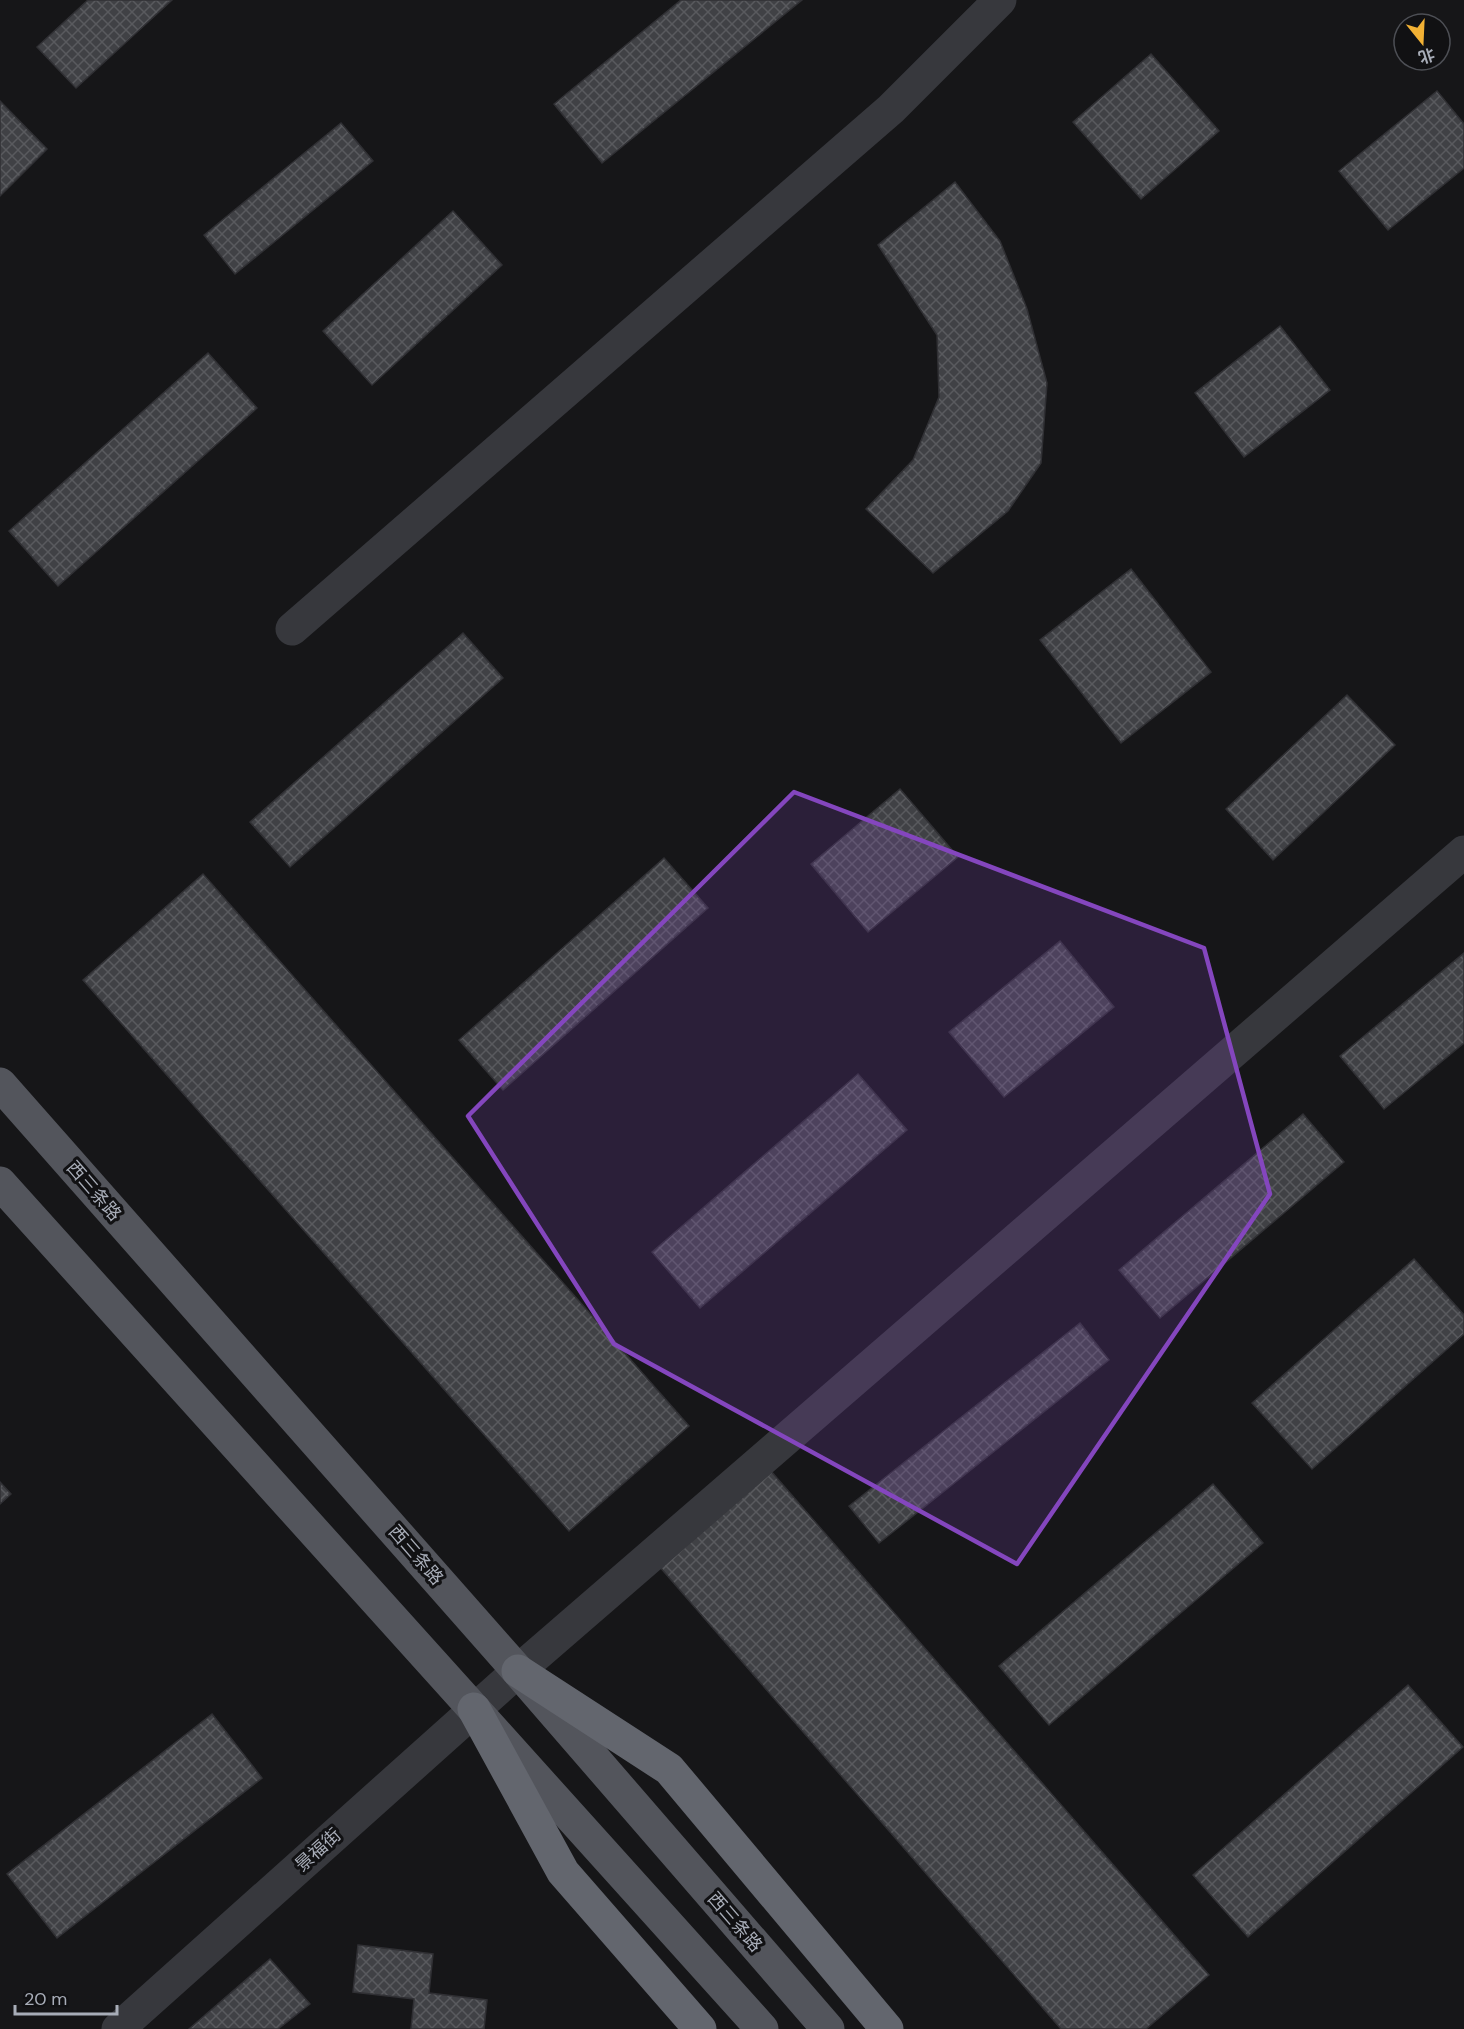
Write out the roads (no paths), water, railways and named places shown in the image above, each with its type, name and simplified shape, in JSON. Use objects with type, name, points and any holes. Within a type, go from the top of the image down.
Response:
[{"type":"highway","points":[[518,1671],[669,1769],[887,2029]]},
{"type":"highway","points":[[474,1709],[563,1872],[700,2029]]},
{"type":"main road","name":"西三条路","points":[[0,1084],[518,1671],[828,2029]]},
{"type":"main road","points":[[0,1183],[762,2029]]},
{"type":"street","points":[[292,629],[891,109],[1000,0]]},
{"type":"street","name":"景福街","points":[[118,2029],[474,1709],[1464,852]]}]
